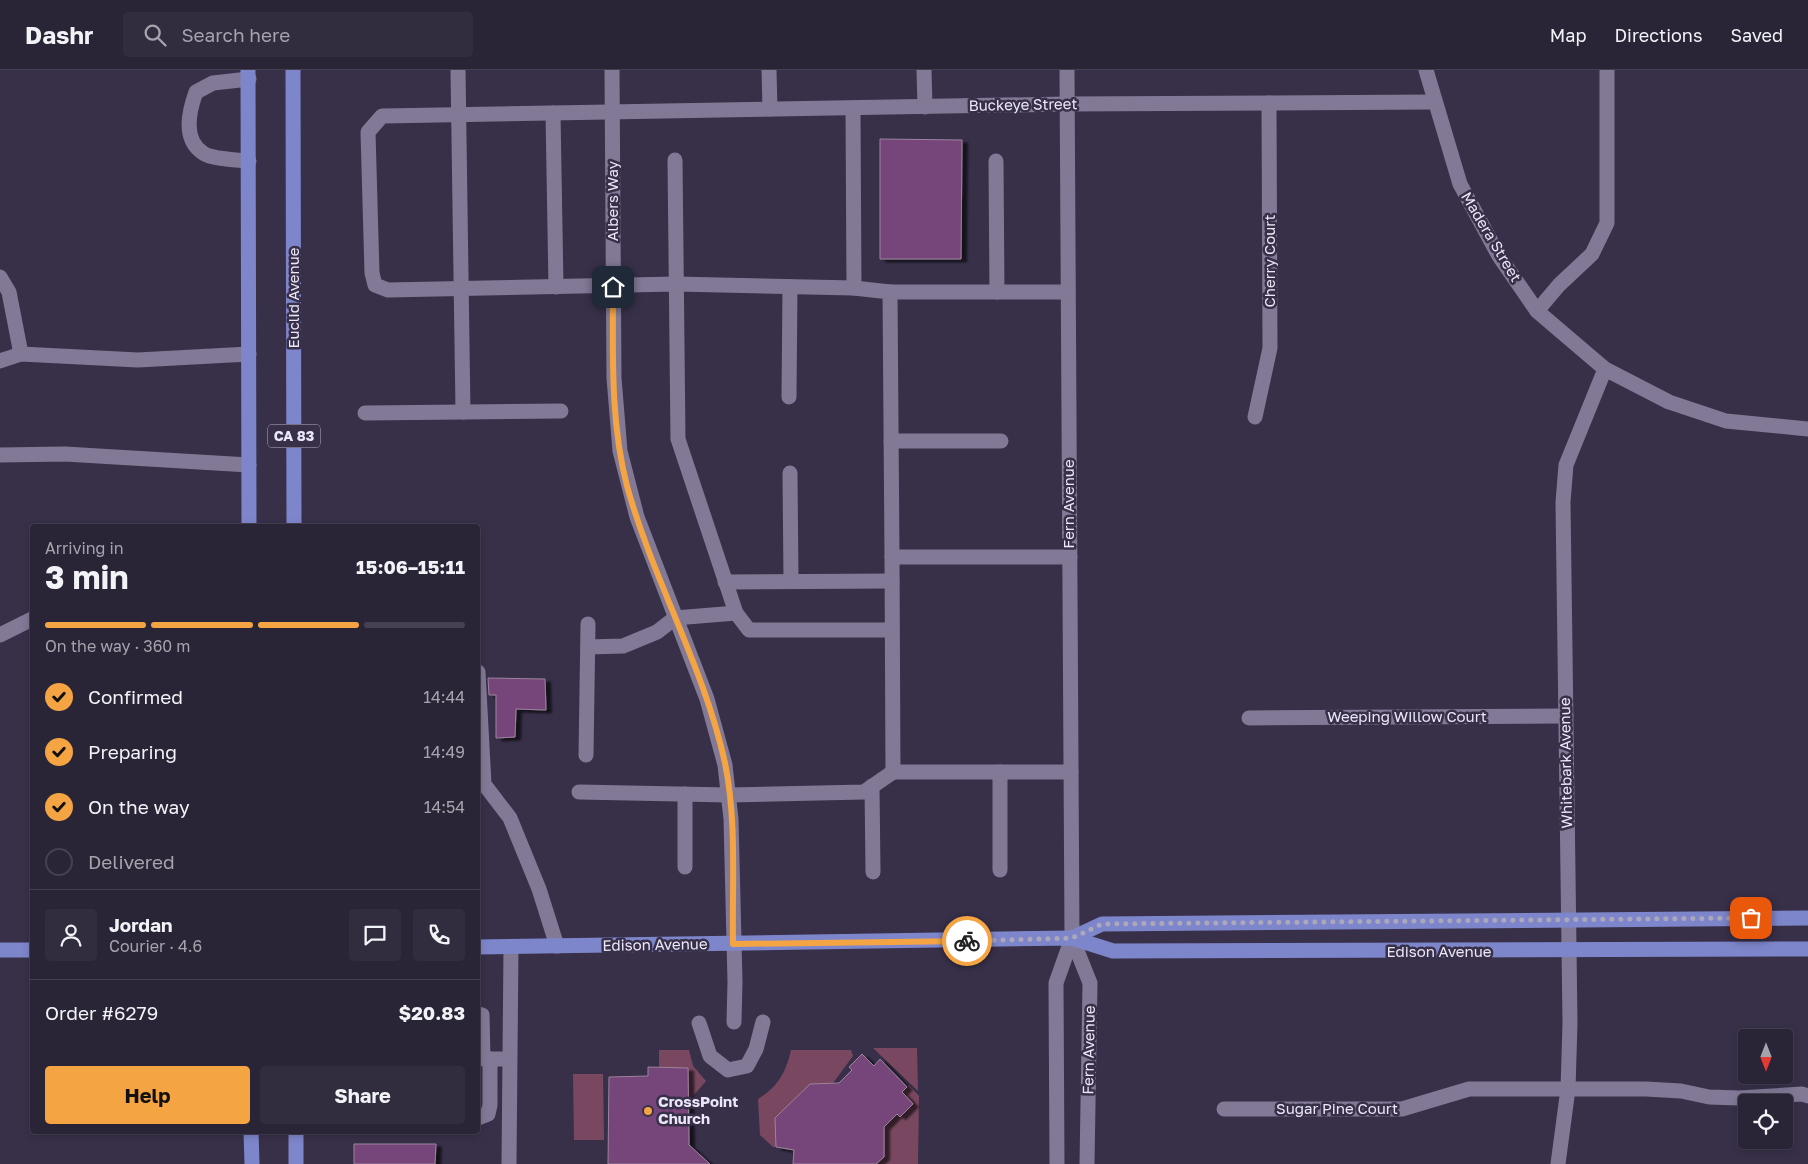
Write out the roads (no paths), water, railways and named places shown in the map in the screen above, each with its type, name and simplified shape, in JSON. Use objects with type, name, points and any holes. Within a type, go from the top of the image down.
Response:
[{"type":"main road","name":"Euclid Avenue","points":[[293,70],[294,524]]},
{"type":"main road","points":[[248,75],[249,524]]},
{"type":"main road","name":"Edison Avenue","points":[[1072,938],[1102,924],[1808,918]]},
{"type":"main road","name":"Edison Avenue","points":[[480,947],[1072,938],[1113,951],[1808,949]]},
{"type":"main road","points":[[0,950],[30,950]]},
{"type":"main road","points":[[252,1134],[252,1164]]},
{"type":"main road","points":[[296,1134],[296,1164]]},
{"type":"street","points":[[458,70],[463,412]]},
{"type":"street","name":"Albers Way","points":[[612,70],[614,378],[620,451],[627,485],[637,517],[717,731],[725,765],[729,795],[735,982],[734,1022]]},
{"type":"street","points":[[769,70],[770,109]]},
{"type":"street","points":[[924,70],[925,107]]},
{"type":"street","name":"Fern Avenue","points":[[1057,1164],[1056,983],[1072,938],[1067,70]]},
{"type":"street","name":"Madera Street","points":[[1426,70],[1460,184],[1499,256],[1537,311],[1605,369],[1669,402],[1726,421],[1808,429]]},
{"type":"street","points":[[1537,311],[1559,286],[1592,254],[1607,223],[1607,70]]},
{"type":"street","points":[[248,75],[213,83],[196,92],[188,117],[193,142],[203,154],[248,161]]},
{"type":"street","name":"Buckeye Street","points":[[462,288],[388,290],[375,285],[372,273],[368,132],[382,116],[1067,104],[1434,102]]},
{"type":"street","name":"Cherry Court","points":[[1255,416],[1270,348],[1270,103]]},
{"type":"street","points":[[853,108],[854,288]]},
{"type":"street","points":[[553,113],[556,287]]},
{"type":"street","points":[[675,160],[678,439],[736,613],[749,630],[892,630]]},
{"type":"street","points":[[996,160],[997,292]]},
{"type":"street","points":[[0,277],[9,292],[21,354]]},
{"type":"street","points":[[462,288],[613,287],[676,284],[854,288],[890,292],[1068,292]]},
{"type":"street","points":[[789,396],[790,287]]},
{"type":"street","points":[[890,292],[893,772]]},
{"type":"street","points":[[0,361],[21,354],[138,360],[249,354]]},
{"type":"street","name":"Whitebark Avenue","points":[[1558,1164],[1568,1089],[1569,951],[1563,502],[1566,465],[1605,369]]},
{"type":"street","points":[[365,414],[560,411]]},
{"type":"street","points":[[891,441],[1001,441]]},
{"type":"street","points":[[0,455],[65,454],[249,465]]},
{"type":"street","points":[[790,474],[791,580]]},
{"type":"street","points":[[892,557],[1070,556]]},
{"type":"street","points":[[726,582],[791,580],[892,581]]},
{"type":"street","points":[[588,647],[624,646],[656,632],[676,618],[736,613]]},
{"type":"street","points":[[0,635],[30,620]]},
{"type":"street","points":[[586,755],[588,624]]},
{"type":"street","points":[[480,709],[484,784],[510,818],[539,889],[557,946]]},
{"type":"street","name":"Weeping Willow Court","points":[[1249,718],[1566,716]]},
{"type":"street","points":[[579,792],[729,795],[864,792],[893,772],[1071,772]]},
{"type":"street","points":[[1000,772],[1000,870]]},
{"type":"street","points":[[872,786],[873,872]]},
{"type":"street","points":[[685,867],[686,794]]},
{"type":"street","name":"Fern Avenue","points":[[1072,938],[1090,983],[1087,1164]]},
{"type":"street","points":[[509,1164],[511,947]]},
{"type":"street","points":[[480,1014],[482,1015],[483,1059],[509,1059]]},
{"type":"street","points":[[699,1023],[710,1056],[728,1070],[747,1066],[756,1049],[763,1022]]},
{"type":"street","points":[[480,1117],[488,1114],[491,1087],[490,1059]]},
{"type":"street","name":"Sugar Pine Court","points":[[1224,1109],[1402,1109],[1469,1089],[1681,1090],[1709,1098],[1802,1094],[1808,1096]]},
{"type":"place","name":"CrossPoint Church","points":[[648,1111]]}]
